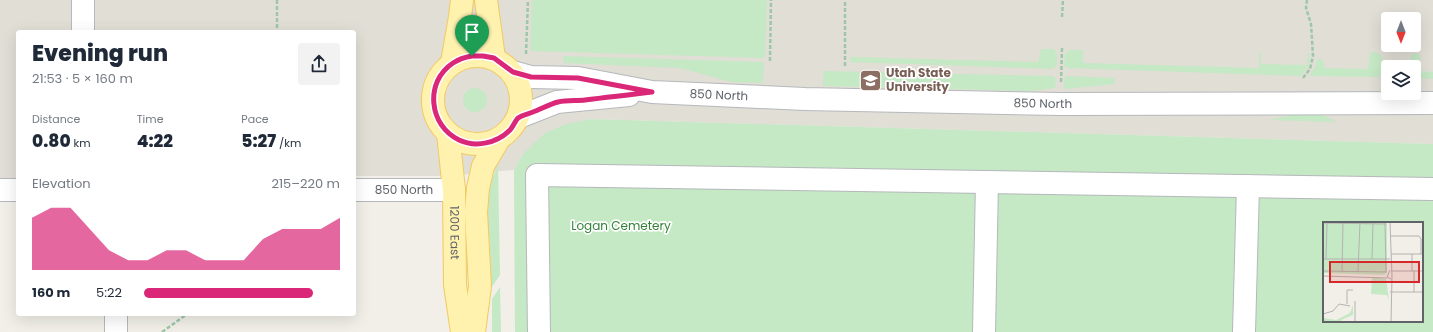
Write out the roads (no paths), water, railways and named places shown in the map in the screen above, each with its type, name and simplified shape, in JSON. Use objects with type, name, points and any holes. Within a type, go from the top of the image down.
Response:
[{"type":"main road","points":[[452,63],[462,0]]},
{"type":"main road","points":[[486,0],[494,58]]},
{"type":"main road","points":[[483,56],[494,58],[520,65],[522,103],[518,118],[510,130],[499,139],[486,144],[473,144],[460,141],[448,133],[440,123],[434,111],[433,97],[436,84],[442,72],[452,63],[462,58],[483,56]]},
{"type":"main road","name":"1200 East","points":[[448,133],[454,190],[455,285],[462,332]]},
{"type":"main road","name":"1200 East","points":[[474,332],[480,286],[476,212],[478,188],[483,166],[499,139]]},
{"type":"street","points":[[83,0],[83,30]]},
{"type":"street","name":"850 North","points":[[520,65],[531,77],[578,78],[652,92],[805,99],[1052,104],[1433,103]]},
{"type":"street","name":"850 North","points":[[518,118],[557,102],[652,92]]},
{"type":"street","points":[[538,332],[537,175],[1433,189]]},
{"type":"street","points":[[984,332],[987,182]]},
{"type":"street","points":[[1244,332],[1248,186]]},
{"type":"street","points":[[0,190],[16,190]]},
{"type":"street","name":"850 North","points":[[356,190],[454,190]]},
{"type":"street","points":[[116,316],[116,332]]},
{"type":"place","name":"Utah State University","points":[[871,80]]},
{"type":"park label","name":"Logan Cemetery","points":[[621,226]]}]
